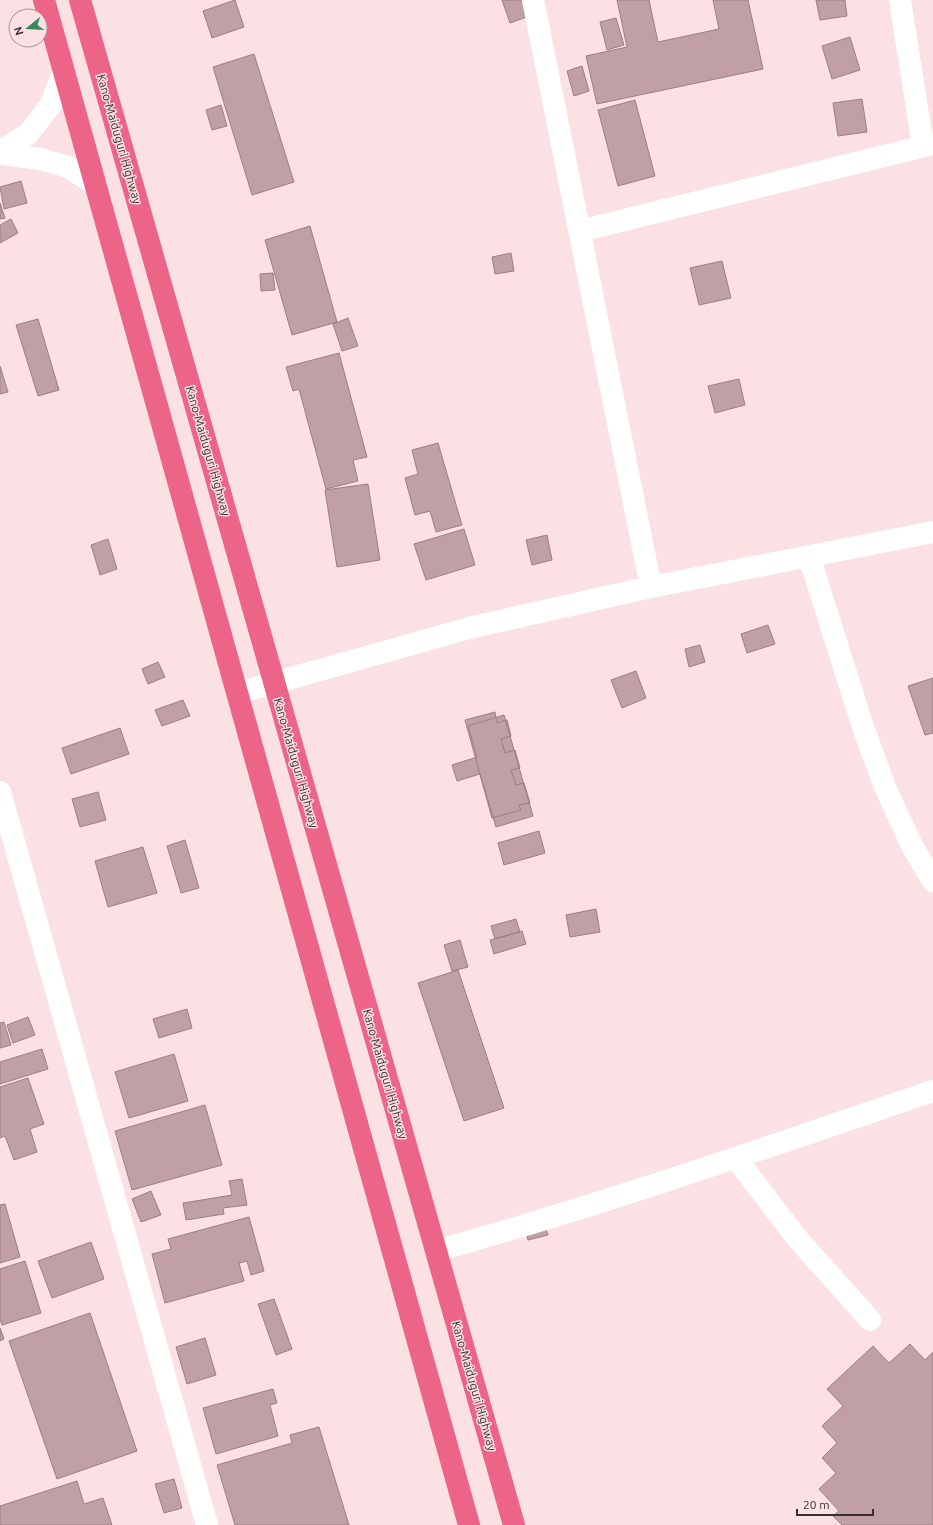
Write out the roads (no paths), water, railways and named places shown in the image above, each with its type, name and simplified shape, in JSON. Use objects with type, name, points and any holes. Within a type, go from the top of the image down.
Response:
[{"type":"highway","points":[[44,0],[469,1525]]},
{"type":"highway","name":"Kano-Maiduguri Highway","points":[[80,0],[514,1525]]},
{"type":"street","points":[[533,0],[651,587]]},
{"type":"street","points":[[580,231],[928,145],[900,0]]},
{"type":"street","points":[[0,153],[28,134],[50,106],[64,70]]},
{"type":"street","points":[[0,153],[41,158],[68,167],[96,185]]},
{"type":"street","points":[[238,693],[473,627],[651,587],[933,532]]},
{"type":"street","points":[[809,556],[863,727],[885,787],[912,846],[933,881]]},
{"type":"street","points":[[0,792],[7,847],[204,1524]]},
{"type":"street","points":[[436,1251],[532,1224],[736,1158],[933,1091]]},
{"type":"street","points":[[736,1158],[796,1237],[870,1320]]}]
